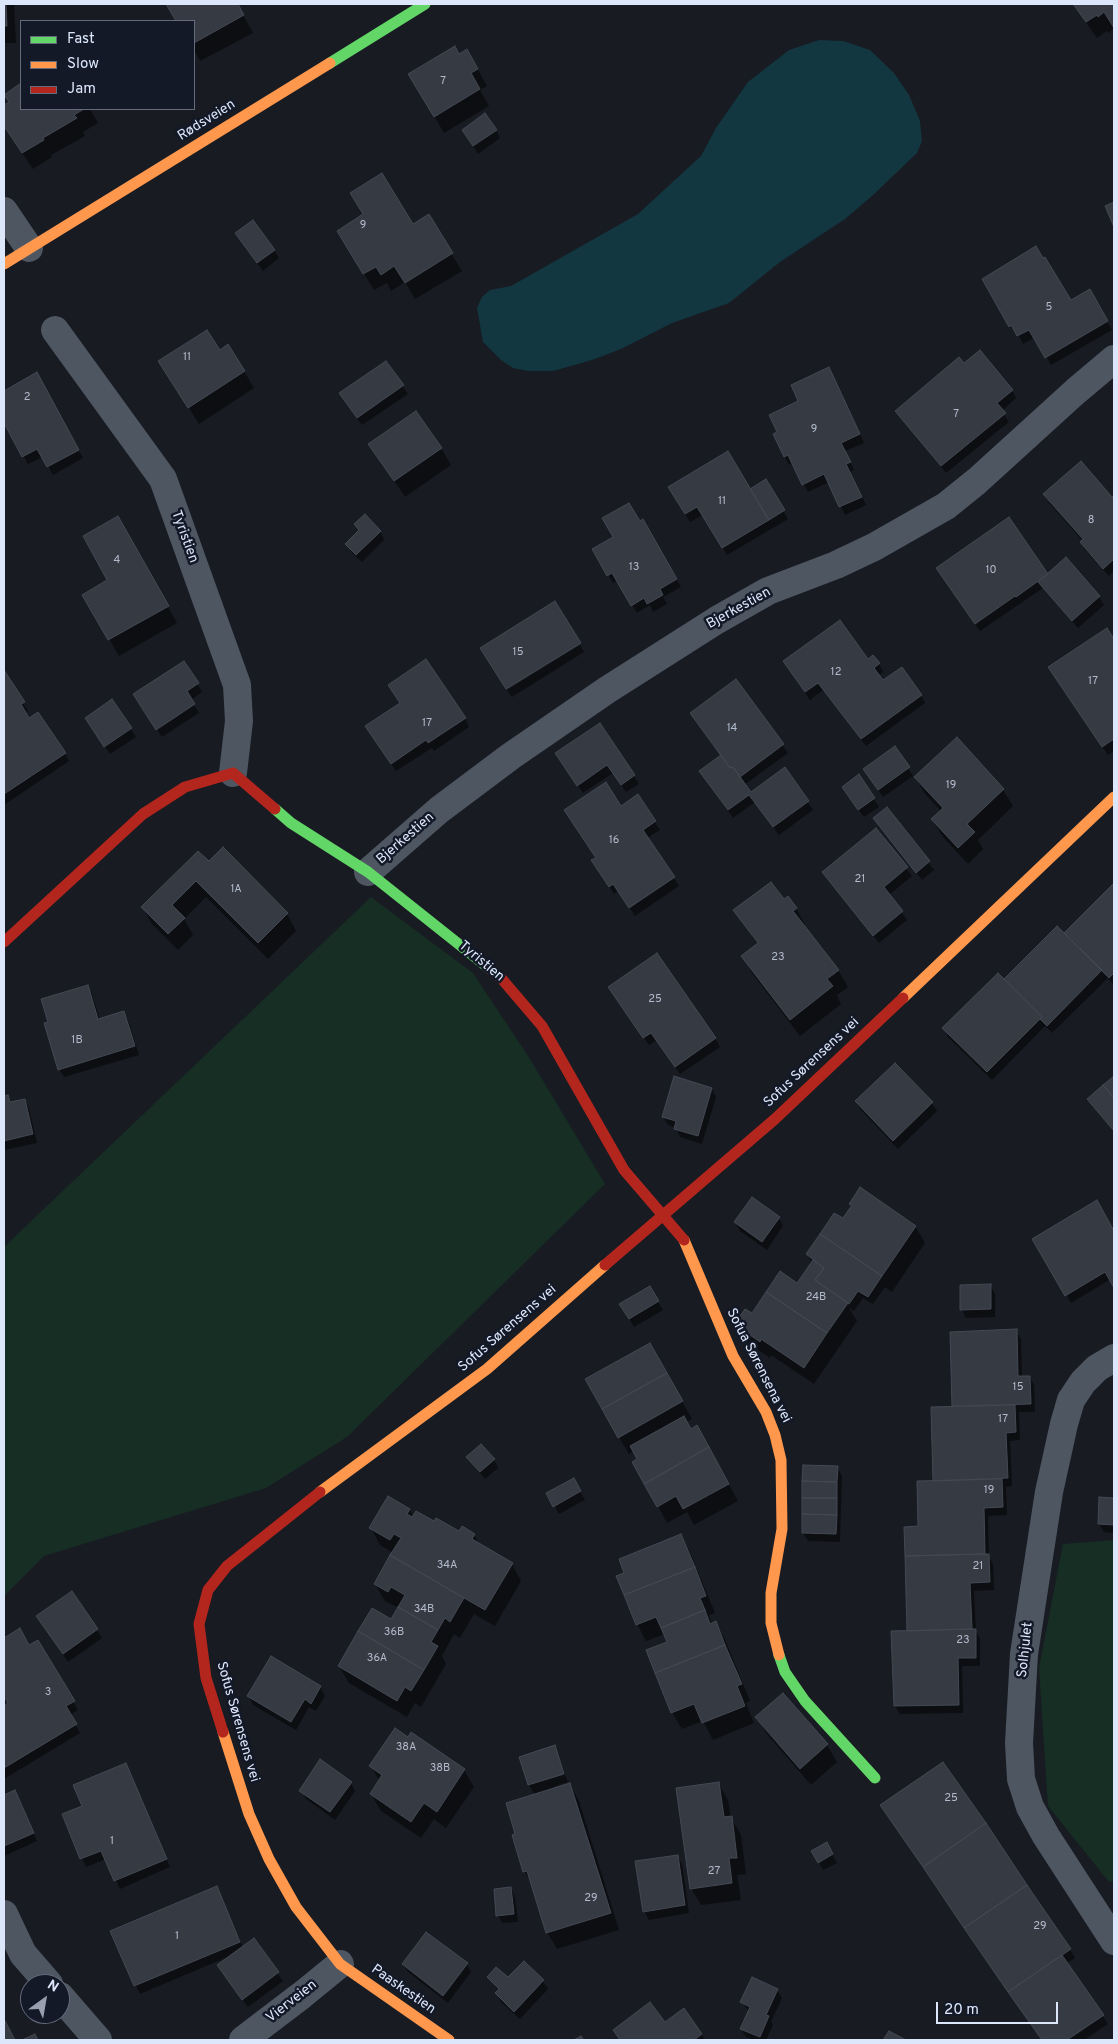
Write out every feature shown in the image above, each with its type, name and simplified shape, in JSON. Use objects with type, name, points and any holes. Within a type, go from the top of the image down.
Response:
[{"type":"street","name":"Rødsveien","points":[[4,264],[425,4]]},
{"type":"street","points":[[4,211],[29,248]]},
{"type":"street","name":"Tyristien","points":[[55,330],[163,479],[237,685],[239,721],[233,773],[291,823],[368,872],[501,978],[542,1026],[624,1170],[662,1214]]},
{"type":"street","name":"Bjerkestien","points":[[368,872],[439,810],[504,761],[630,675],[717,620],[768,591],[836,565],[874,547],[946,506],[977,481],[1114,359]]},
{"type":"street","points":[[4,942],[142,814],[185,787],[233,773]]},
{"type":"street","name":"Sofus Sørensens vei","points":[[340,1964],[296,1908],[269,1859],[249,1814],[206,1678],[199,1624],[208,1590],[227,1566],[292,1512],[486,1369],[662,1214],[775,1119],[1114,797]]},
{"type":"street","name":"Sofua Sørensena vei","points":[[662,1214],[683,1238],[733,1356],[766,1412],[776,1435],[782,1460],[782,1529],[771,1593],[771,1623],[776,1648],[785,1672],[805,1701],[875,1778]]},
{"type":"street","name":"Solhjulet","points":[[1114,1358],[1096,1368],[1082,1382],[1071,1400],[1064,1424],[1049,1492],[1024,1654],[1019,1743],[1021,1779],[1030,1807],[1046,1836],[1114,1941]]},
{"type":"street","points":[[4,1914],[23,1954],[40,1974]]},
{"type":"street","name":"Vierveien","points":[[243,2040],[302,1996],[340,1964]]},
{"type":"street","name":"Paaskestien","points":[[340,1964],[449,2040]]},
{"type":"street","points":[[70,2008],[98,2040]]},
{"type":"green space","points":[[371,897],[473,973],[530,1059],[605,1184],[347,1437],[266,1488],[44,1556],[4,1596],[4,1247]]},
{"type":"green space","points":[[1114,1540],[1114,1881],[1109,1882],[1048,1806],[1039,1668],[1063,1544]]},
{"type":"water","points":[[819,40],[843,41],[870,50],[894,73],[909,95],[920,121],[922,141],[917,153],[873,195],[845,219],[780,262],[729,303],[672,323],[621,349],[592,360],[553,371],[528,371],[513,368],[501,360],[483,342],[477,308],[482,297],[490,290],[511,286],[638,214],[701,156],[716,128],[748,82],[789,50]]},
{"type":"building","points":[[4,4],[6,4],[7,26],[4,26]]},
{"type":"building","points":[[166,4],[238,4],[244,15],[195,42],[195,20],[175,20]]},
{"type":"building","points":[[1073,4],[1114,4],[1114,28],[1104,12],[1086,22]]},
{"type":"building","points":[[455,46],[459,54],[467,49],[478,69],[471,73],[480,89],[434,117],[408,74]]},
{"type":"building","points":[[20,84],[20,110],[82,110],[74,115],[77,118],[22,153],[4,126],[4,105],[9,102],[4,95]]},
{"type":"building","points":[[485,113],[497,130],[473,146],[462,130]]},
{"type":"building","points":[[382,173],[413,224],[429,214],[453,253],[405,283],[394,266],[381,275],[376,267],[363,274],[337,231],[363,214],[350,193]]},
{"type":"building","points":[[1114,202],[1114,227],[1105,206]]},
{"type":"building","points":[[253,220],[275,250],[257,263],[235,233]]},
{"type":"building","points":[[1036,246],[1043,258],[1045,257],[1071,300],[1090,289],[1108,321],[1045,358],[1029,330],[1017,336],[1011,325],[1009,327],[982,279]]},
{"type":"building","points":[[207,330],[220,350],[228,344],[245,371],[188,408],[158,361]]},
{"type":"building","points":[[980,350],[1013,390],[997,403],[1006,413],[941,466],[895,411],[959,357],[964,363]]},
{"type":"building","points":[[386,361],[404,385],[357,418],[339,393]]},
{"type":"building","points":[[829,367],[860,434],[841,443],[851,462],[846,464],[862,497],[839,507],[824,474],[802,485],[788,455],[784,457],[773,434],[777,432],[769,415],[798,401],[791,385]]},
{"type":"building","points":[[37,372],[79,450],[47,467],[37,449],[22,457],[4,423],[4,391]]},
{"type":"building","points":[[416,411],[442,448],[394,481],[368,444]]},
{"type":"building","points":[[728,451],[769,520],[722,548],[697,507],[685,514],[668,487]]},
{"type":"building","points":[[1081,461],[1112,497],[1114,495],[1114,559],[1103,569],[1080,542],[1083,539],[1043,494]]},
{"type":"building","points":[[766,479],[785,510],[769,520],[750,489]]},
{"type":"building","points":[[629,503],[640,521],[643,519],[677,579],[660,589],[663,595],[647,604],[644,598],[631,606],[612,573],[607,576],[592,549],[613,537],[602,518]]},
{"type":"building","points":[[365,514],[381,531],[356,555],[345,544],[359,530],[354,524]]},
{"type":"building","points":[[118,516],[169,606],[108,640],[82,595],[107,580],[83,536]]},
{"type":"building","points":[[1009,517],[1048,574],[975,624],[936,568]]},
{"type":"building","points":[[1066,557],[1100,596],[1072,621],[1038,582]]},
{"type":"building","points":[[555,601],[581,643],[506,689],[480,648]]},
{"type":"building","points":[[840,620],[868,659],[873,655],[880,663],[874,668],[883,680],[902,667],[922,695],[861,739],[818,683],[805,692],[783,661]]},
{"type":"building","points":[[1107,628],[1114,639],[1114,739],[1102,747],[1048,667]]},
{"type":"building","points":[[426,659],[466,718],[428,743],[426,740],[391,764],[365,726],[400,703],[388,685]]},
{"type":"building","points":[[184,661],[199,683],[187,691],[195,704],[156,730],[133,694]]},
{"type":"building","points":[[4,670],[25,702],[21,704],[29,718],[38,712],[66,753],[4,794]]},
{"type":"building","points":[[736,679],[784,744],[740,777],[733,767],[730,768],[690,713]]},
{"type":"building","points":[[112,699],[132,728],[104,747],[85,718]]},
{"type":"building","points":[[600,723],[635,775],[621,785],[607,765],[577,786],[555,753]]},
{"type":"building","points":[[957,737],[1004,789],[967,824],[975,832],[958,848],[931,819],[943,808],[914,777]]},
{"type":"building","points":[[895,746],[910,767],[878,790],[863,769]]},
{"type":"building","points":[[721,755],[730,768],[733,767],[751,792],[785,767],[809,801],[773,827],[749,795],[728,810],[699,771]]},
{"type":"building","points":[[859,774],[875,798],[858,810],[842,787]]},
{"type":"building","points":[[606,782],[621,806],[638,794],[656,821],[643,830],[675,877],[629,908],[613,884],[609,887],[591,860],[596,858],[564,810]]},
{"type":"building","points":[[887,807],[930,861],[916,873],[873,818]]},
{"type":"building","points":[[876,828],[908,867],[884,887],[903,911],[873,936],[822,872]]},
{"type":"building","points":[[223,847],[288,913],[258,943],[196,881],[172,905],[185,918],[168,934],[141,907],[198,851],[209,861]]},
{"type":"building","points":[[771,882],[784,899],[788,896],[797,908],[793,911],[839,970],[827,979],[833,986],[790,1020],[741,956],[758,943],[733,910]]},
{"type":"building","points":[[1114,883],[1114,973],[1109,978],[1064,933]]},
{"type":"building","points":[[1057,926],[1102,970],[1047,1026],[1040,1019],[1042,1017],[1004,979]]},
{"type":"building","points":[[657,953],[716,1038],[675,1067],[651,1033],[643,1038],[608,987]]},
{"type":"building","points":[[998,973],[1042,1017],[987,1072],[942,1028]]},
{"type":"building","points":[[88,985],[98,1019],[124,1011],[135,1046],[58,1070],[44,1023],[48,1022],[41,999]]},
{"type":"building","points":[[895,1063],[933,1102],[893,1141],[855,1101]]},
{"type":"building","points":[[674,1076],[712,1088],[698,1136],[674,1129],[676,1121],[662,1117]]},
{"type":"building","points":[[1114,1076],[1114,1098],[1103,1085]]},
{"type":"building","points":[[1103,1085],[1114,1098],[1114,1131],[1087,1099]]},
{"type":"building","points":[[8,1095],[10,1102],[25,1099],[33,1134],[4,1141],[4,1096]]},
{"type":"building","points":[[860,1187],[916,1226],[882,1276],[820,1234],[834,1213],[843,1218],[852,1205],[849,1204]]},
{"type":"building","points":[[752,1197],[780,1217],[762,1242],[734,1222]]},
{"type":"building","points":[[1097,1200],[1114,1231],[1114,1288],[1105,1272],[1065,1296],[1032,1239]]},
{"type":"building","points":[[820,1234],[882,1276],[868,1297],[858,1291],[849,1304],[815,1280],[824,1268],[806,1254]]},
{"type":"building","points":[[813,1260],[824,1268],[815,1280],[848,1303],[827,1333],[766,1292],[780,1271],[797,1283]]},
{"type":"building","points":[[991,1284],[991,1309],[960,1310],[960,1285]]},
{"type":"building","points":[[650,1286],[659,1301],[629,1319],[619,1304]]},
{"type":"building","points":[[766,1292],[827,1333],[804,1368],[761,1339],[760,1342],[734,1324],[745,1309],[752,1313]]},
{"type":"building","points":[[1017,1329],[1018,1376],[1030,1376],[1031,1404],[952,1406],[950,1332]]},
{"type":"building","points":[[650,1343],[667,1373],[602,1409],[585,1379]]},
{"type":"building","points":[[667,1373],[683,1401],[618,1438],[602,1409]]},
{"type":"building","points":[[1015,1405],[1016,1432],[1006,1433],[1008,1478],[933,1481],[931,1407]]},
{"type":"building","points":[[684,1416],[691,1429],[697,1425],[709,1447],[644,1484],[632,1462],[637,1459],[630,1446]]},
{"type":"building","points":[[481,1444],[495,1459],[480,1472],[466,1457]]},
{"type":"building","points":[[709,1447],[729,1484],[683,1509],[676,1496],[657,1507],[644,1484]]},
{"type":"building","points":[[803,1465],[838,1466],[837,1482],[802,1481]]},
{"type":"building","points":[[574,1478],[581,1491],[553,1507],[546,1493]]},
{"type":"building","points":[[1002,1479],[1003,1507],[984,1508],[985,1554],[905,1556],[904,1527],[918,1526],[917,1481]]},
{"type":"building","points":[[802,1481],[837,1482],[837,1498],[802,1498]]},
{"type":"building","points":[[388,1496],[410,1509],[407,1514],[412,1517],[416,1511],[434,1521],[436,1518],[459,1531],[462,1526],[475,1534],[472,1539],[513,1563],[485,1610],[390,1555],[401,1538],[394,1534],[390,1540],[369,1528]]},
{"type":"building","points":[[1099,1497],[1114,1498],[1114,1525],[1098,1524]]},
{"type":"building","points":[[802,1498],[837,1498],[837,1515],[802,1514]]},
{"type":"building","points":[[802,1514],[837,1515],[836,1534],[802,1533]]},
{"type":"building","points":[[681,1534],[695,1567],[624,1595],[616,1576],[624,1573],[619,1559]]},
{"type":"building","points":[[989,1554],[990,1582],[970,1583],[972,1629],[907,1631],[905,1556]]},
{"type":"building","points":[[390,1555],[464,1598],[450,1622],[445,1618],[438,1630],[398,1607],[405,1595],[391,1587],[388,1592],[374,1584]]},
{"type":"building","points":[[695,1567],[706,1596],[700,1598],[705,1610],[661,1628],[656,1617],[636,1625],[624,1595]]},
{"type":"building","points":[[72,1591],[98,1629],[63,1654],[36,1616]]},
{"type":"building","points":[[398,1607],[438,1630],[431,1642],[438,1646],[424,1670],[358,1631],[372,1608],[391,1619]]},
{"type":"building","points":[[705,1610],[710,1624],[716,1621],[725,1645],[655,1673],[646,1650],[667,1642],[661,1628]]},
{"type":"building","points":[[20,1628],[29,1645],[38,1640],[75,1701],[66,1706],[77,1724],[4,1768],[4,1706],[8,1703],[4,1696],[4,1638]]},
{"type":"building","points":[[976,1629],[976,1658],[958,1658],[959,1705],[894,1706],[891,1631]]},
{"type":"building","points":[[358,1631],[424,1670],[411,1691],[405,1687],[397,1701],[338,1666]]},
{"type":"building","points":[[725,1645],[742,1684],[737,1686],[745,1706],[702,1723],[694,1704],[671,1713],[655,1673]]},
{"type":"building","points":[[271,1656],[321,1686],[311,1704],[305,1699],[291,1722],[247,1696]]},
{"type":"building","points":[[783,1693],[828,1744],[800,1769],[755,1717]]},
{"type":"building","points":[[395,1728],[408,1737],[411,1732],[465,1769],[437,1812],[424,1803],[411,1822],[370,1794],[382,1775],[369,1766]]},
{"type":"building","points":[[555,1745],[564,1774],[528,1785],[519,1757]]},
{"type":"building","points":[[320,1759],[352,1782],[330,1812],[299,1791]]},
{"type":"building","points":[[943,1762],[986,1823],[923,1867],[880,1805]]},
{"type":"building","points":[[126,1763],[167,1859],[114,1881],[101,1851],[80,1859],[62,1814],[82,1806],[73,1785]]},
{"type":"building","points":[[719,1782],[724,1817],[732,1816],[737,1858],[729,1858],[732,1883],[690,1889],[676,1788]]},
{"type":"building","points":[[570,1783],[611,1913],[546,1933],[527,1871],[523,1872],[512,1835],[515,1834],[506,1803]]},
{"type":"building","points":[[15,1790],[34,1833],[4,1846],[4,1795]]},
{"type":"building","points":[[986,1823],[1027,1885],[964,1928],[923,1867]]},
{"type":"building","points":[[827,1842],[833,1854],[818,1863],[811,1851]]},
{"type":"building","points":[[678,1855],[685,1905],[643,1912],[635,1861]]},
{"type":"building","points":[[1027,1885],[1071,1949],[1008,1992],[964,1928]]},
{"type":"building","points":[[217,1886],[240,1942],[134,1986],[110,1931]]},
{"type":"building","points":[[511,1887],[514,1914],[496,1916],[494,1889]]},
{"type":"building","points":[[426,1932],[468,1963],[443,1996],[402,1964]]},
{"type":"building","points":[[254,1938],[279,1972],[242,2000],[217,1965]]},
{"type":"building","points":[[1062,1955],[1104,2015],[1067,2040],[1042,2040],[1008,1992]]},
{"type":"building","points":[[524,1961],[544,1980],[514,2012],[495,1993],[499,1989],[487,1977],[496,1967],[508,1977]]},
{"type":"building","points":[[752,1977],[778,1989],[766,2015],[769,2016],[760,2037],[740,2029],[750,2007],[740,2002]]},
{"type":"building","points":[[650,2002],[665,2022],[684,2008],[702,2034],[694,2040],[620,2040],[613,2030]]},
{"type":"building","points":[[4,2019],[15,2040],[4,2040]]},
{"type":"building","points":[[889,2031],[906,2040],[883,2040]]},
{"type":"building","points":[[35,2034],[38,2040],[22,2040]]},
{"type":"building","points":[[581,2036],[584,2040],[574,2040]]},
{"type":"traffic: fast","points":[[330,63],[425,4]]},
{"type":"traffic: fast","points":[[275,809],[291,823],[368,872],[490,969]]},
{"type":"traffic: fast","points":[[779,1655],[785,1672],[805,1701],[875,1778]]},
{"type":"traffic: slow","points":[[4,264],[330,63]]},
{"type":"traffic: slow","points":[[903,998],[1114,797]]},
{"type":"traffic: slow","points":[[684,1240],[733,1356],[766,1412],[775,1435],[781,1460],[782,1529],[771,1593],[771,1623],[779,1655]]},
{"type":"traffic: slow","points":[[320,1492],[487,1369],[605,1265]]},
{"type":"traffic: slow","points":[[223,1732],[249,1814],[269,1859],[296,1907],[340,1964],[449,2040]]},
{"type":"traffic: jam","points":[[4,942],[143,814],[185,787],[233,773],[275,809]]},
{"type":"traffic: jam","points":[[490,969],[501,978],[542,1026],[624,1170],[684,1240]]},
{"type":"traffic: jam","points":[[605,1265],[775,1119],[903,998]]},
{"type":"traffic: jam","points":[[223,1732],[206,1678],[199,1624],[208,1590],[227,1566],[320,1492]]}]
